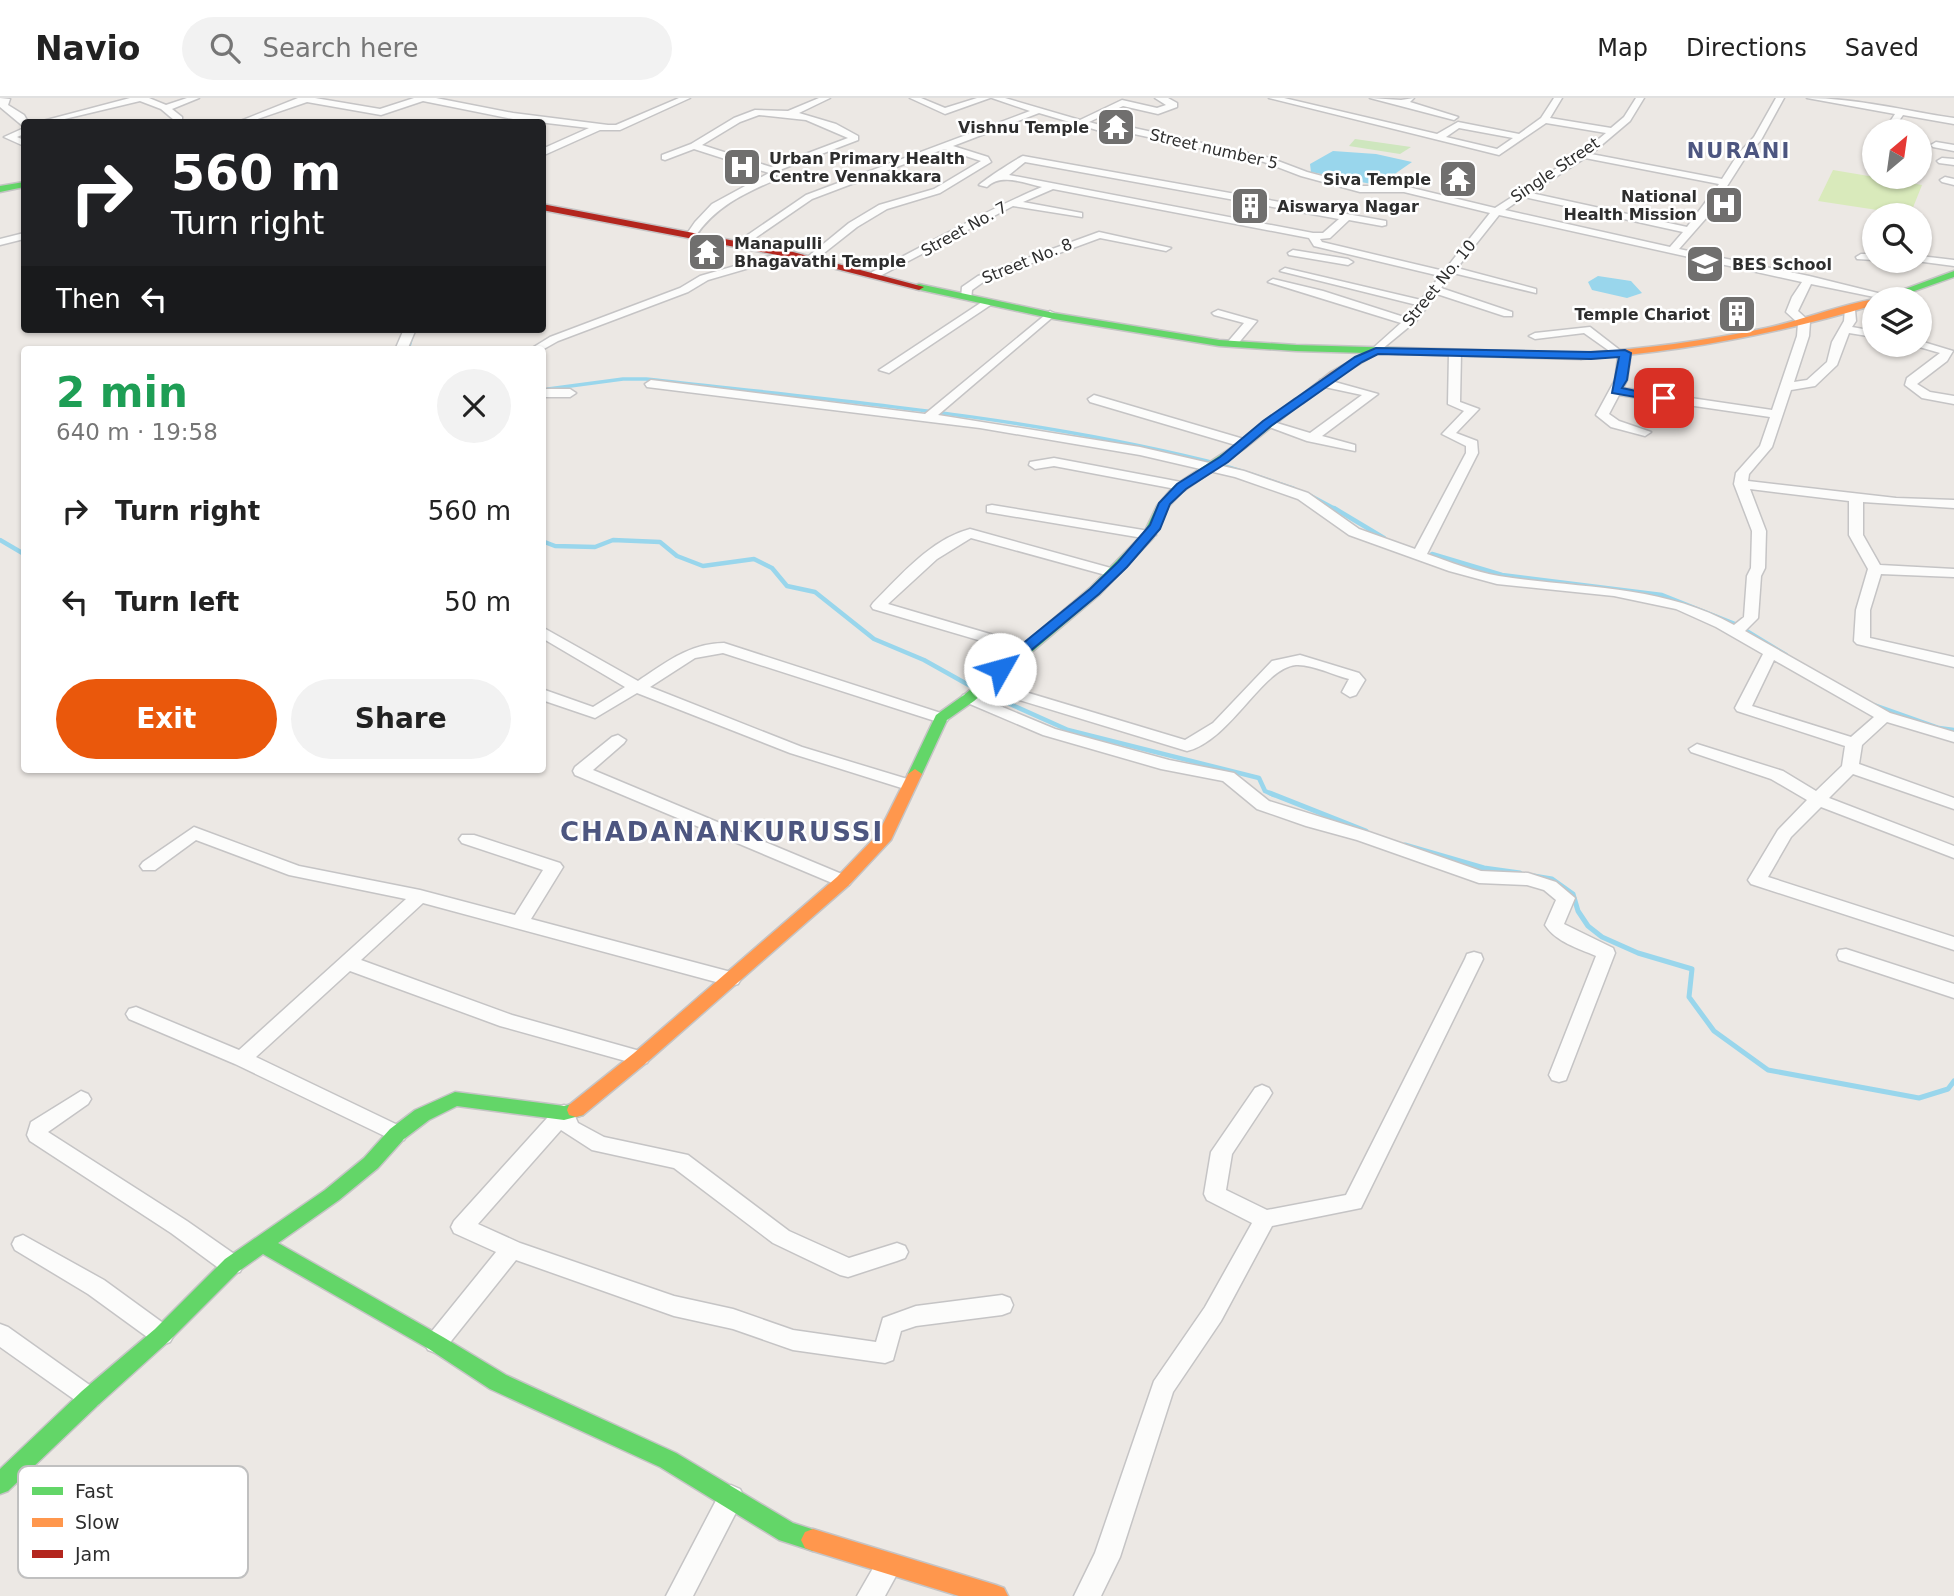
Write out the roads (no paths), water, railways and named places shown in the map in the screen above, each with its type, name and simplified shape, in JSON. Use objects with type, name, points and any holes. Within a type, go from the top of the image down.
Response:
[{"type":"street","points":[[0,98],[7,101],[3,105],[21,119]]},
{"type":"street","points":[[55,119],[141,98],[166,108],[180,119]]},
{"type":"street","points":[[166,108],[195,98]]},
{"type":"street","points":[[250,119],[304,98],[381,112],[391,119]]},
{"type":"street","points":[[381,112],[423,98],[534,119]]},
{"type":"street","points":[[546,121],[617,128],[686,98]]},
{"type":"street","points":[[791,113],[826,98]]},
{"type":"street","points":[[914,98],[945,111],[986,98]]},
{"type":"street","name":"Street number 5","points":[[996,98],[1125,134],[1134,131],[1267,160],[1360,189],[1394,187],[1809,279],[1862,294]]},
{"type":"street","points":[[1105,99],[1157,111],[1174,105],[1158,99],[1164,98]]},
{"type":"street","points":[[1374,98],[1406,100],[1454,117]]},
{"type":"street","points":[[1281,99],[1499,152],[1544,120],[1558,98]]},
{"type":"street","name":"Single Street","points":[[1497,211],[1583,155],[1627,119],[1640,98]]},
{"type":"street","points":[[1673,250],[1691,231],[1741,156],[1758,138],[1780,98]]},
{"type":"street","points":[[1811,98],[1954,121]]},
{"type":"street","points":[[1082,122],[1122,103]]},
{"type":"street","points":[[741,243],[809,197],[1040,110]]},
{"type":"street","points":[[1896,119],[1902,111]]},
{"type":"street","points":[[665,158],[694,146],[737,120],[758,112],[791,113],[821,121],[855,138],[771,170],[694,146]]},
{"type":"street","points":[[1544,120],[1611,131]]},
{"type":"street","points":[[1437,138],[1458,125],[1521,137]]},
{"type":"street","points":[[546,151],[597,128]]},
{"type":"street","points":[[21,132],[9,137],[21,142]]},
{"type":"street","points":[[1936,145],[1954,148]]},
{"type":"street","points":[[810,259],[853,225],[884,207],[937,191],[986,163],[985,159],[943,146]]},
{"type":"street","points":[[1583,155],[1725,181]]},
{"type":"street","points":[[984,186],[990,179],[1001,176],[1023,159],[1382,223]]},
{"type":"street","points":[[1942,160],[1954,162]]},
{"type":"street","points":[[691,235],[697,224],[723,200],[772,178],[774,173],[771,170]]},
{"type":"street","points":[[1001,176],[1313,236],[1326,236],[1347,217]]},
{"type":"street","points":[[0,189],[21,185]]},
{"type":"street","name":"Street No. 7","points":[[876,274],[1011,203],[1052,186]]},
{"type":"street","points":[[1522,194],[1691,231]]},
{"type":"street","points":[[1011,203],[1049,212],[1078,215]]},
{"type":"street","points":[[546,207],[741,243],[967,298],[1232,344],[1376,351],[1591,356],[1712,342],[1862,306]]},
{"type":"street","name":"Street No. 10","points":[[1376,351],[1424,304],[1497,211]]},
{"type":"street","name":"Street No. 8","points":[[967,298],[966,289],[982,278],[1099,234],[1166,248]]},
{"type":"street","points":[[1313,236],[1318,244],[1368,257],[1532,291]]},
{"type":"street","points":[[0,242],[21,237]]},
{"type":"street","points":[[1293,253],[1349,262],[1368,257]]},
{"type":"street","points":[[541,346],[684,290],[704,278],[787,254]]},
{"type":"street","points":[[1932,260],[1954,263]]},
{"type":"street","points":[[1285,271],[1424,304]]},
{"type":"street","points":[[1918,287],[1954,274]]},
{"type":"street","points":[[1804,322],[1792,312],[1797,297],[1809,279]]},
{"type":"street","points":[[1273,282],[1318,293],[1408,322]]},
{"type":"street","points":[[1435,290],[1508,314]]},
{"type":"street","points":[[885,370],[989,302]]},
{"type":"street","points":[[1787,387],[1811,383],[1833,363],[1838,342],[1850,321],[1849,310]]},
{"type":"street","points":[[1218,313],[1251,321],[1232,344]]},
{"type":"street","points":[[929,416],[1050,314]]},
{"type":"street","points":[[1739,630],[1751,618],[1759,531],[1741,484],[1743,473],[1766,447],[1803,337],[1804,322]]},
{"type":"street","points":[[1535,336],[1586,329],[1622,353]]},
{"type":"street","points":[[1846,329],[1862,332]]},
{"type":"street","points":[[1932,347],[1947,351],[1943,359],[1911,381],[1911,385],[1927,395],[1954,400]]},
{"type":"street","points":[[19,1466],[90,1398],[162,1335],[232,1265],[342,1187],[371,1163],[397,1134],[422,1115],[455,1099],[564,1112],[579,1109],[843,880],[884,836],[942,718],[1113,573],[1149,535],[1156,526],[1165,503],[1181,486],[1358,359],[1376,351]]},
{"type":"street","points":[[1419,556],[1472,453],[1472,444],[1448,434],[1473,409],[1454,404],[1455,353]]},
{"type":"street","points":[[1622,353],[1622,380],[1602,415],[1615,424],[1645,432]]},
{"type":"street","points":[[651,383],[929,416],[1215,464],[1303,496],[1354,532],[1497,580],[1645,597],[1680,606],[1739,630],[1771,652],[1884,716],[1954,737]]},
{"type":"street","points":[[1311,438],[1372,394],[1324,383]]},
{"type":"street","points":[[1616,391],[1776,414]]},
{"type":"street","points":[[546,393],[570,393]]},
{"type":"street","points":[[1094,399],[1243,443]]},
{"type":"street","points":[[1267,424],[1350,447]]},
{"type":"street","points":[[1035,465],[1055,462],[1181,486]]},
{"type":"street","points":[[1741,484],[1954,504]]},
{"type":"street","points":[[1856,496],[1856,536],[1875,569],[1863,610],[1863,640],[1954,662]]},
{"type":"street","points":[[992,509],[1149,535]]},
{"type":"street","points":[[1026,649],[878,606],[914,570],[950,541],[970,533],[1113,573]]},
{"type":"street","points":[[1875,569],[1954,573]]},
{"type":"street","points":[[546,633],[637,688],[796,750],[908,785]]},
{"type":"street","points":[[546,695],[595,713],[696,651],[712,646],[942,718]]},
{"type":"street","points":[[1771,652],[1744,708],[1854,743]]},
{"type":"street","points":[[976,691],[1187,747],[1219,726],[1277,664],[1300,660],[1354,676],[1357,680],[1350,692]]},
{"type":"street","points":[[976,691],[1049,732],[1167,765],[1228,776],[1262,806],[1363,836],[1479,877],[1528,879],[1550,886],[1566,898],[1555,925],[1559,932],[1606,953],[1559,1075]]},
{"type":"street","points":[[1884,716],[1854,743],[1850,767],[1784,834],[1757,880],[1954,944]]},
{"type":"street","points":[[618,740],[581,771],[843,880]]},
{"type":"street","points":[[1697,749],[1777,775],[1819,800],[1954,852]]},
{"type":"street","points":[[1850,767],[1954,804]]},
{"type":"street","points":[[149,866],[194,833],[295,871],[420,896],[620,947],[731,979]]},
{"type":"street","points":[[468,839],[554,867],[519,923]]},
{"type":"street","points":[[242,1059],[420,896]]},
{"type":"street","points":[[1846,955],[1954,991]]},
{"type":"street","points":[[1262,1093],[1222,1152],[1215,1194],[1265,1219],[1353,1202],[1474,959]]},
{"type":"street","points":[[346,962],[507,1021],[640,1058]]},
{"type":"street","points":[[135,1014],[242,1059],[397,1134]]},
{"type":"street","points":[[81,1099],[38,1128],[37,1135],[179,1227],[232,1265]]},
{"type":"street","points":[[564,1112],[461,1227],[512,1250],[674,1306],[733,1319],[793,1340],[849,1349],[885,1353],[891,1325],[916,1316],[1002,1305]]},
{"type":"street","points":[[564,1112],[570,1128],[599,1143],[680,1161],[781,1237],[848,1268],[897,1252]]},
{"type":"street","points":[[1087,1596],[1107,1557],[1162,1388],[1213,1314],[1265,1219]]},
{"type":"street","points":[[23,1244],[96,1287],[162,1335]]},
{"type":"street","points":[[262,1244],[436,1343],[498,1382],[626,1439],[731,1497],[787,1532],[996,1596]]},
{"type":"street","points":[[436,1343],[512,1250]]},
{"type":"street","points":[[0,1334],[90,1398]]},
{"type":"street","points":[[0,1484],[18,1467]]},
{"type":"street","points":[[679,1596],[731,1497]]},
{"type":"street","points":[[870,1596],[888,1565]]},
{"type":"water","points":[[1333,151],[1376,154],[1412,162],[1386,180],[1371,184],[1311,172],[1310,164]]},
{"type":"water","points":[[1598,276],[1631,281],[1642,293],[1627,298],[1592,290],[1588,282]]},
{"type":"waterway","points":[[409,346],[413,333]]},
{"type":"waterway","points":[[548,389],[623,379],[646,379],[928,411],[1138,445],[1218,464],[1293,488]]},
{"type":"waterway","points":[[1308,494],[1336,509]]},
{"type":"waterway","points":[[1334,508],[1384,538]]},
{"type":"waterway","points":[[0,540],[21,552]]},
{"type":"waterway","points":[[546,543],[555,546],[595,547],[613,540],[660,542],[677,556],[703,566],[754,559],[772,568],[787,586],[815,592],[874,639],[924,660],[974,688]]},
{"type":"waterway","points":[[1432,554],[1502,575],[1662,595],[1735,624],[1786,655]]},
{"type":"waterway","points":[[983,692],[1068,730],[1259,778],[1265,791],[1274,795]]},
{"type":"waterway","points":[[1874,705],[1939,728],[1954,730]]},
{"type":"waterway","points":[[1270,793],[1366,831]]},
{"type":"waterway","points":[[1405,845],[1484,868],[1520,873]]},
{"type":"waterway","points":[[1534,876],[1552,879],[1573,894],[1578,911],[1588,926],[1602,937],[1638,953],[1692,969],[1689,997],[1714,1031],[1768,1070],[1919,1098],[1948,1089],[1954,1081]]},
{"type":"place","name":"Vishnu Temple","points":[[1116,127]]},
{"type":"place","name":"Urban Primary Health Centre Vennakkara","points":[[742,167]]},
{"type":"place","name":"Siva Temple","points":[[1458,179]]},
{"type":"place","name":"National Health Mission","points":[[1724,205]]},
{"type":"place","name":"Aiswarya Nagar","points":[[1250,206]]},
{"type":"place","name":"Manapulli Bhagavathi Temple","points":[[707,252]]},
{"type":"place","name":"BES School","points":[[1705,264]]},
{"type":"place","name":"Temple Chariot","points":[[1737,314]]},
{"type":"district","name":"NURANI","points":[[1739,151]]},
{"type":"district","name":"CHADANANKURUSSI","points":[[722,832]]}]
